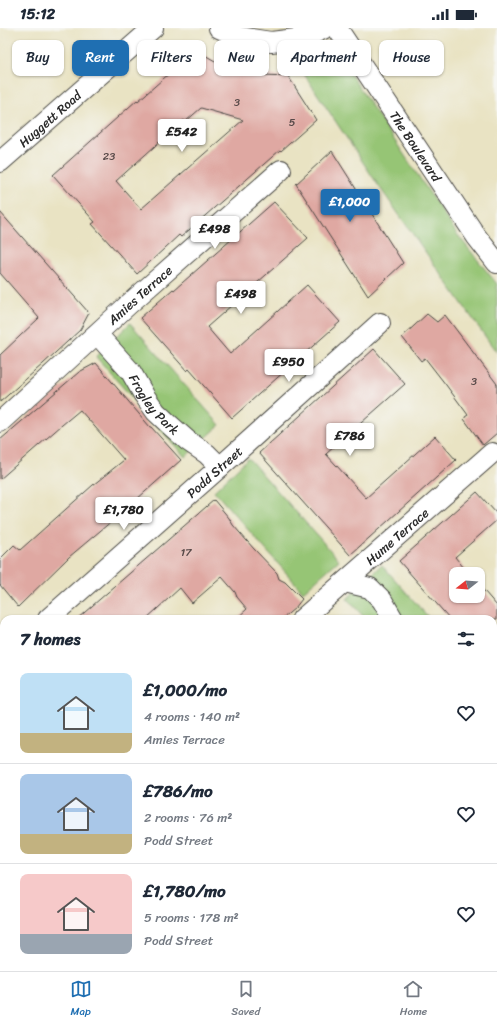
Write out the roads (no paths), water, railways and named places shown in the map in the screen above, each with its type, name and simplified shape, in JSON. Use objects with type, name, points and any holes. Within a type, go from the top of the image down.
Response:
[{"type":"street","name":"Huggett Road","points":[[0,162],[153,28]]},
{"type":"street","points":[[219,28],[239,37],[271,42],[304,38],[325,28]]},
{"type":"street","name":"The Boulevard","points":[[337,28],[476,236],[497,263]]},
{"type":"street","name":"Amies Terrace","points":[[0,422],[281,170]]},
{"type":"street","name":"Podd Street","points":[[53,615],[380,323]]},
{"type":"street","name":"Frogley Park","points":[[97,334],[131,372],[156,412],[188,441],[207,454],[220,467]]},
{"type":"street","name":"Hume Terrace","points":[[307,615],[492,453]]},
{"type":"street","points":[[344,582],[370,588],[382,600],[391,615]]}]
